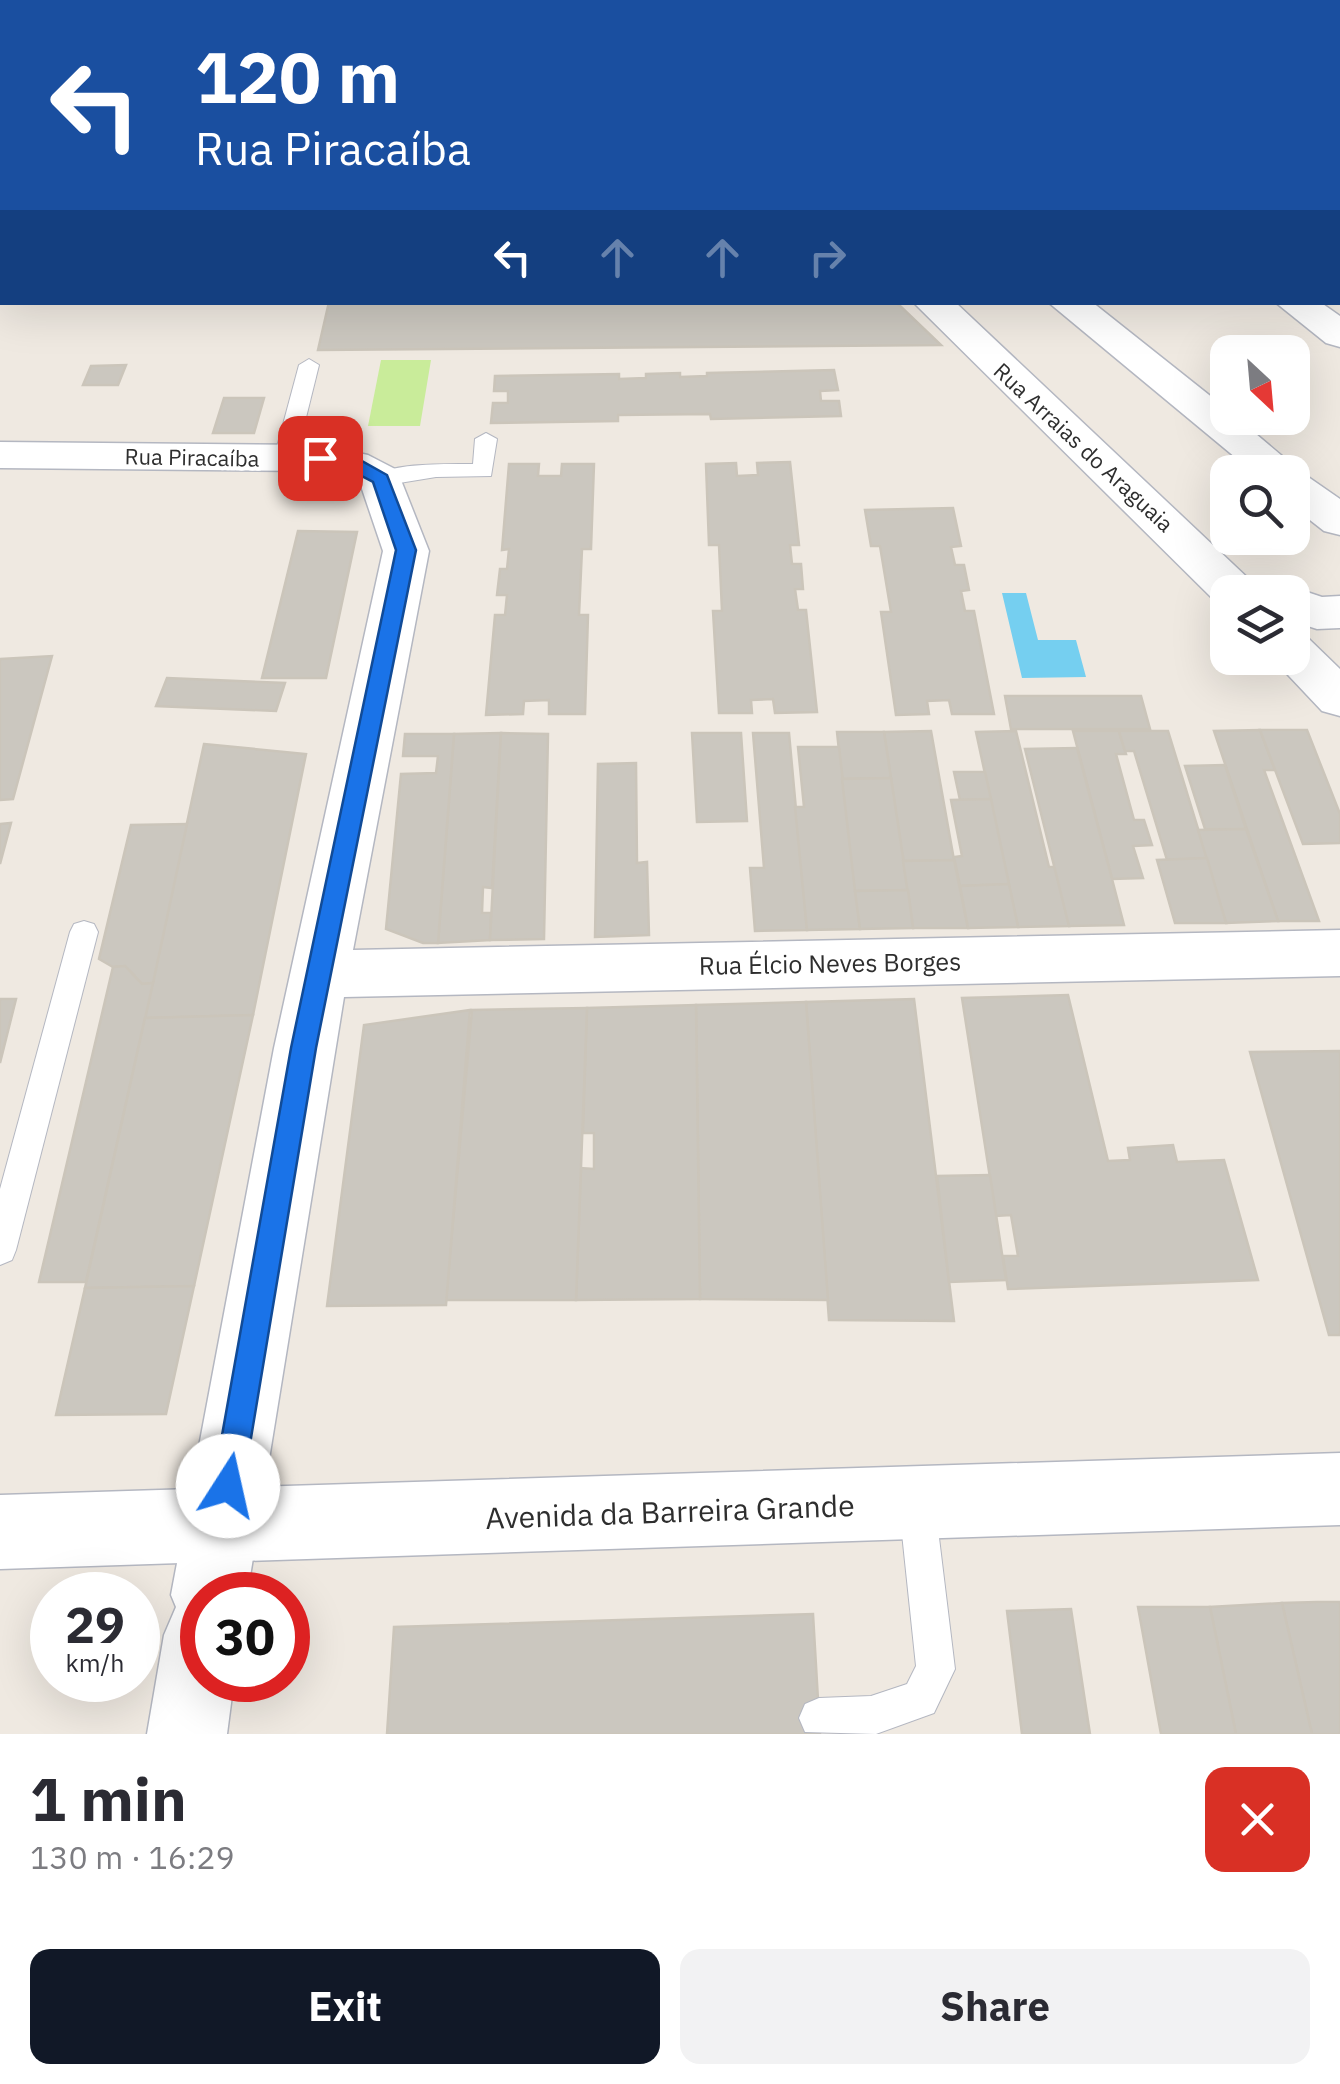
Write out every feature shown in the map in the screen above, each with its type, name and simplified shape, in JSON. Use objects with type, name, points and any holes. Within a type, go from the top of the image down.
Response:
[{"type":"street","name":"Rua Arraias do Araguaia","points":[[935,305],[1217,575]]},
{"type":"street","points":[[1071,305],[1258,455]]},
{"type":"street","points":[[1298,305],[1340,334]]},
{"type":"street","name":"Rua Piracaíba","points":[[0,455],[285,458],[353,464],[381,478]]},
{"type":"street","points":[[213,1572],[304,1048],[406,550],[381,478]]},
{"type":"street","points":[[1310,497],[1340,521]]},
{"type":"street","points":[[1172,530],[1218,546],[1256,575]]},
{"type":"street","points":[[1310,611],[1340,612]]},
{"type":"street","points":[[1310,669],[1340,699]]},
{"type":"street","name":"Rua Élcio Neves Borges","points":[[320,974],[1340,952]]},
{"type":"street","name":"Avenida da Barreira Grande","points":[[0,1532],[1340,1489]]},
{"type":"street","points":[[187,1734],[192,1702]]},
{"type":"lane","points":[[285,458],[309,365]]},
{"type":"lane","points":[[381,478],[436,470],[483,471],[486,439]]},
{"type":"lane","points":[[0,1250],[84,932]]},
{"type":"lane","points":[[820,1718],[872,1716],[920,1700],[936,1668],[916,1502]]},
{"type":"green space","points":[[381,360],[431,360],[420,426],[368,426]]},
{"type":"water","points":[[1002,593],[1026,593],[1038,640],[1076,640],[1086,677],[1022,678]]},
{"type":"building","points":[[328,305],[899,305],[941,345],[318,350]]},
{"type":"building","points":[[126,365],[118,385],[83,385],[91,366]]},
{"type":"building","points":[[834,370],[838,390],[820,391],[821,401],[839,401],[841,416],[711,419],[710,414],[618,415],[618,421],[491,423],[493,403],[508,403],[508,391],[494,391],[495,376],[619,374],[619,379],[646,378],[646,374],[680,373],[680,377]]},
{"type":"building","points":[[224,398],[264,398],[254,433],[213,433]]},
{"type":"building","points":[[790,462],[799,545],[790,545],[792,564],[801,564],[803,589],[795,589],[798,610],[806,610],[817,712],[775,713],[773,699],[751,700],[752,713],[719,713],[713,611],[722,611],[719,545],[709,545],[706,464],[736,463],[737,476],[758,475],[757,463]]},
{"type":"building","points":[[509,464],[539,464],[538,476],[561,476],[562,464],[594,464],[591,549],[582,549],[579,615],[588,615],[585,714],[549,714],[549,700],[524,701],[523,714],[486,715],[495,615],[505,615],[507,595],[497,595],[500,569],[507,569],[509,549],[502,550]]},
{"type":"building","points":[[953,508],[961,546],[951,547],[955,565],[964,565],[969,590],[961,591],[965,611],[974,611],[994,714],[952,714],[949,700],[927,701],[929,714],[896,715],[881,612],[891,612],[880,546],[871,546],[865,510]]},
{"type":"building","points":[[298,531],[357,532],[326,678],[262,678]]},
{"type":"building","points":[[52,656],[13,799],[0,800],[0,659]]},
{"type":"building","points":[[167,678],[285,683],[276,711],[156,706]]},
{"type":"building","points":[[1005,696],[1141,696],[1150,729],[1011,729]]},
{"type":"building","points":[[1260,730],[1275,770],[1264,770],[1319,921],[1278,921],[1214,731]]},
{"type":"building","points":[[1260,730],[1307,730],[1340,814],[1340,843],[1303,844]]},
{"type":"building","points":[[931,731],[954,860],[903,861],[884,732]]},
{"type":"building","points":[[1016,731],[1049,867],[1055,867],[1069,926],[1018,927],[976,732]]},
{"type":"building","points":[[1073,731],[1119,731],[1126,754],[1116,754],[1134,820],[1144,820],[1152,845],[1133,846],[1143,878],[1112,879]]},
{"type":"building","points":[[1119,731],[1168,731],[1207,858],[1167,860],[1134,751],[1125,751]]},
{"type":"building","points":[[837,732],[884,732],[891,778],[842,779]]},
{"type":"building","points":[[501,733],[492,888],[483,887],[482,913],[491,913],[490,940],[438,943],[454,734]]},
{"type":"building","points":[[501,733],[548,734],[544,939],[490,940]]},
{"type":"building","points":[[692,733],[741,733],[747,821],[697,822]]},
{"type":"building","points":[[753,733],[789,733],[807,930],[755,931],[750,868],[764,868]]},
{"type":"building","points":[[405,734],[454,734],[438,943],[423,943],[386,929],[401,774],[436,773],[438,756],[403,756]]},
{"type":"building","points":[[204,744],[306,754],[253,1015],[145,1018]]},
{"type":"building","points":[[798,747],[839,747],[860,929],[807,930],[795,807],[804,807]]},
{"type":"building","points":[[1077,748],[1124,925],[1069,926],[1025,749]]},
{"type":"building","points":[[636,763],[637,863],[647,862],[649,935],[595,937],[598,764]]},
{"type":"building","points":[[1225,765],[1246,829],[1205,829],[1185,766]]},
{"type":"building","points":[[954,772],[985,772],[991,799],[960,800]]},
{"type":"building","points":[[891,778],[908,890],[855,891],[842,779]]},
{"type":"building","points":[[991,799],[1009,884],[960,886],[954,857],[962,856],[951,800]]},
{"type":"building","points":[[11,823],[0,864],[0,824]]},
{"type":"building","points":[[187,824],[153,983],[142,984],[125,966],[113,967],[99,959],[131,825]]},
{"type":"building","points":[[1246,829],[1278,921],[1226,923],[1198,830]]},
{"type":"building","points":[[1207,858],[1226,923],[1175,923],[1157,860]]},
{"type":"building","points":[[954,860],[968,928],[913,928],[903,861]]},
{"type":"building","points":[[1009,884],[1018,927],[968,928],[960,886]]},
{"type":"building","points":[[908,890],[913,928],[860,929],[855,891]]},
{"type":"building","points":[[125,966],[142,984],[153,983],[86,1282],[39,1282],[113,967]]},
{"type":"building","points":[[1068,995],[1108,1161],[1130,1160],[1128,1148],[1173,1145],[1177,1162],[1224,1160],[1258,1280],[1008,1289],[1003,1256],[1018,1256],[1011,1215],[996,1216],[962,998]]},
{"type":"building","points":[[0,999],[16,999],[0,1063]]},
{"type":"building","points":[[914,999],[954,1321],[829,1320],[806,1002]]},
{"type":"building","points":[[806,1002],[828,1300],[700,1299],[696,1005]]},
{"type":"building","points":[[696,1005],[700,1299],[576,1300],[581,1168],[594,1169],[594,1133],[583,1133],[587,1008]]},
{"type":"building","points":[[587,1008],[576,1300],[446,1300],[472,1010]]},
{"type":"building","points":[[470,1010],[446,1305],[327,1306],[364,1025]]},
{"type":"building","points":[[253,1015],[194,1286],[85,1288],[145,1018]]},
{"type":"building","points":[[1340,1051],[1340,1335],[1329,1335],[1250,1052]]},
{"type":"building","points":[[990,1175],[1006,1280],[949,1282],[937,1176]]},
{"type":"building","points":[[194,1286],[166,1414],[56,1415],[85,1288]]},
{"type":"building","points":[[1340,1602],[1340,1734],[1312,1734],[1282,1603]]},
{"type":"building","points":[[1282,1603],[1312,1734],[1236,1734],[1210,1607]]},
{"type":"building","points":[[1138,1607],[1210,1607],[1236,1734],[1161,1734]]},
{"type":"building","points":[[1071,1609],[1090,1734],[1022,1734],[1007,1611]]},
{"type":"building","points":[[813,1614],[820,1734],[387,1734],[394,1627]]},
{"type":"route","points":[[228,1486],[304,1048],[406,550],[381,478],[353,464],[320,458]]}]
